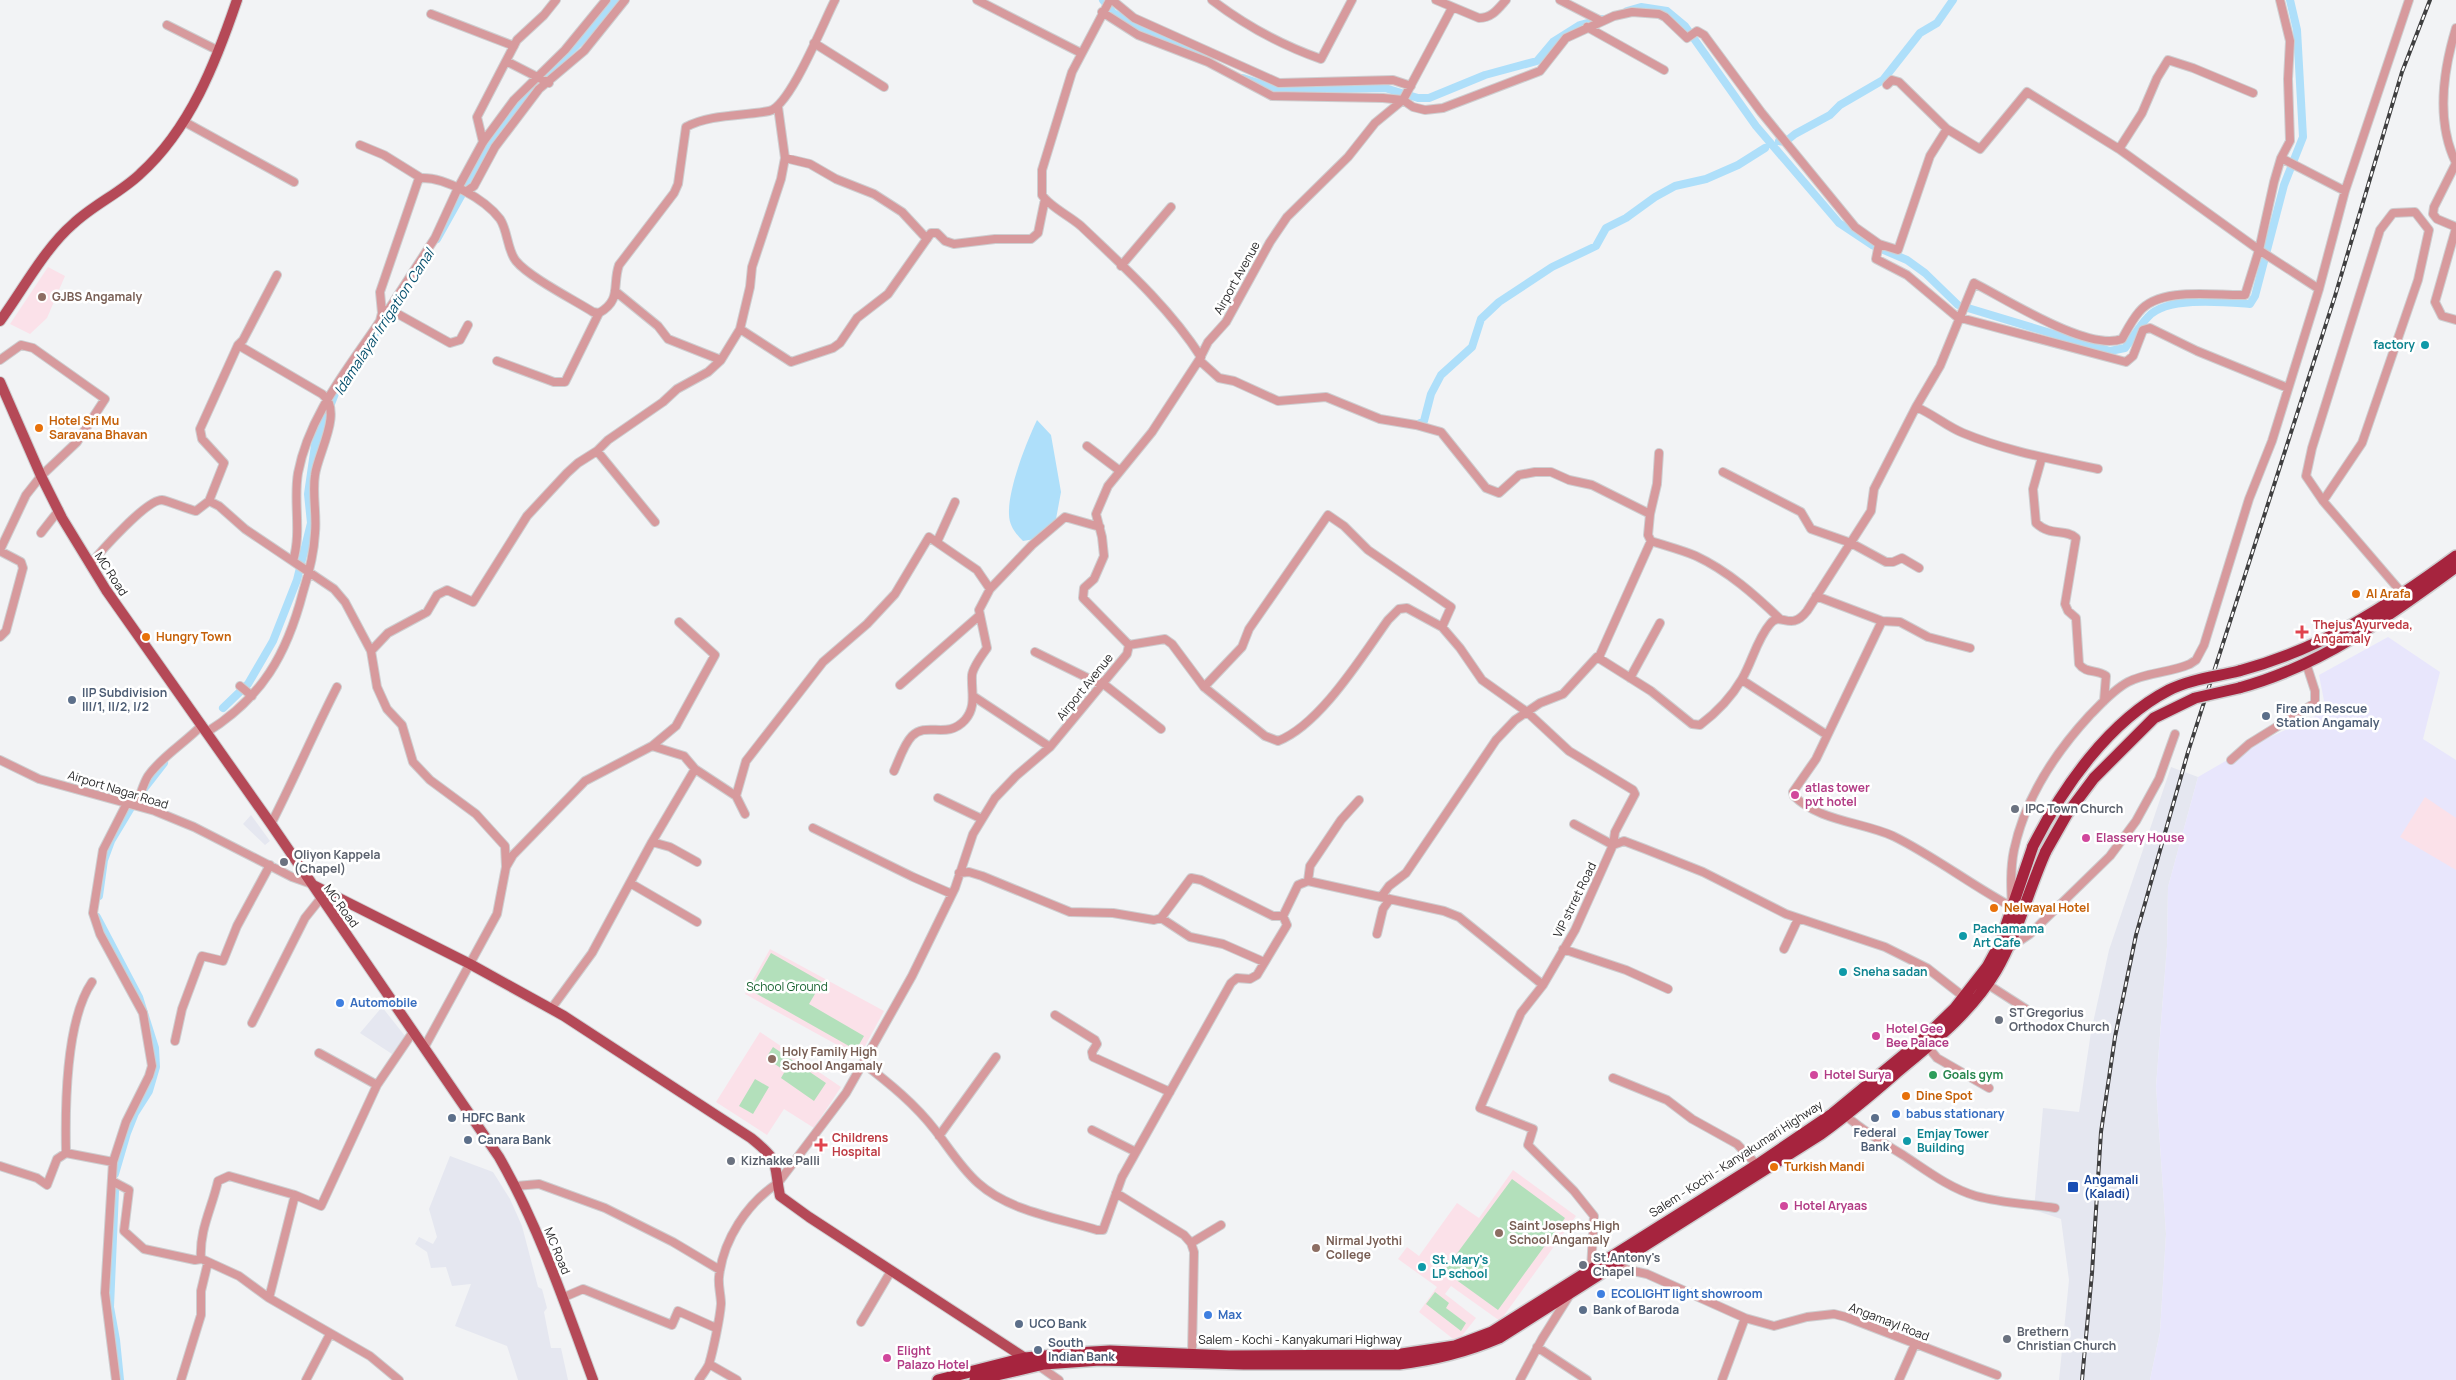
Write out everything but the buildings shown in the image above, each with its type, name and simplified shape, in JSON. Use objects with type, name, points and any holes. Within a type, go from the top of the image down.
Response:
[{"type":"highway","name":"Salem - Kochi - Kanyakumari Highway","points":[[938,1380],[1025,1358],[1110,1351],[1377,1356],[1416,1353],[1455,1346],[1506,1325],[1591,1269],[1607,1264],[1846,1116],[1925,1043],[1986,968],[2000,943],[2032,846],[2066,788],[2086,762],[2125,723],[2168,690],[2206,677],[2281,660],[2352,626],[2456,556]]},
{"type":"highway","name":"Salem - Kochi - Kanyakumari Highway","points":[[975,1380],[1039,1366],[1100,1360],[1244,1364],[1421,1362],[1463,1352],[1499,1338],[1570,1294],[1607,1264],[1832,1114],[1966,1010],[1987,984],[2008,949],[2046,851],[2067,814],[2094,778],[2154,718],[2195,698],[2239,688],[2283,674],[2306,663],[2370,629],[2456,567]]},
{"type":"highway","points":[[2281,660],[2283,674]]},
{"type":"main road","points":[[0,321],[38,267],[72,224],[139,175],[159,155],[183,121],[212,69],[237,0]]},
{"type":"main road","name":"MC Road","points":[[0,382],[40,476],[90,565],[127,622],[204,728],[479,1126],[516,1186],[547,1256],[593,1380]]},
{"type":"main road","points":[[310,883],[470,964],[551,1009],[752,1138],[772,1154],[777,1166],[780,1196],[1025,1358]]},
{"type":"street","points":[[483,142],[477,117],[514,46],[556,0]]},
{"type":"street","points":[[294,561],[299,536],[297,487],[300,462],[314,422],[435,238],[458,188],[483,142],[514,100],[536,76],[565,50],[606,0]]},
{"type":"street","points":[[467,190],[474,186],[496,147],[539,89],[584,51],[625,0]]},
{"type":"street","points":[[497,361],[554,382],[565,382],[599,313],[609,307],[617,285],[616,274],[619,265],[678,184],[686,127],[728,116],[770,111],[778,107],[801,72],[836,0]]},
{"type":"street","points":[[977,0],[1081,53]]},
{"type":"street","points":[[740,329],[791,362],[833,348],[843,339],[857,318],[888,294],[934,232],[945,241],[954,244],[995,239],[1031,239],[1038,233],[1045,199],[1042,190],[1042,170],[1065,94],[1081,53],[1110,0],[1134,18],[1279,83],[1393,80],[1410,88]]},
{"type":"street","points":[[1212,0],[1242,21],[1289,48],[1322,58],[1352,0]]},
{"type":"street","points":[[1436,0],[1452,8],[1485,18],[1495,12],[1506,0]]},
{"type":"street","points":[[1560,0],[1601,21]]},
{"type":"street","points":[[1659,453],[1648,535],[1651,541],[1695,556],[1715,567],[1754,594],[1780,619],[1793,623],[1798,621],[1816,596],[1871,511],[1874,489],[1916,407],[1940,366],[1974,283],[2070,333],[2090,339],[2116,341],[2122,338],[2138,312],[2154,300],[2203,294],[2245,295],[2261,251],[2268,202],[2281,158],[2290,141],[2288,79],[2291,54],[2289,28],[2280,0]]},
{"type":"street","points":[[1882,621],[1866,658],[1812,765],[1793,792],[1797,799],[1832,817],[1875,829],[1906,843],[2012,907],[2014,851],[2036,791],[2054,758],[2104,701],[2127,682],[2182,668],[2196,660],[2204,645],[2249,499],[2272,441],[2319,289],[2345,191],[2409,0]]},
{"type":"street","points":[[1403,100],[1452,8]]},
{"type":"street","points":[[1103,12],[1138,35],[1208,62],[1272,96],[1403,100],[1413,107],[1435,110],[1532,74],[1546,66],[1566,38],[1587,27],[1632,12],[1659,14],[1688,37],[1695,32],[1701,32],[1704,35],[1788,146],[1855,227],[1878,248],[1898,250],[1930,156],[1947,129]]},
{"type":"street","points":[[431,14],[514,46]]},
{"type":"street","points":[[167,25],[219,51]]},
{"type":"street","points":[[1587,27],[1664,70]]},
{"type":"street","points":[[2456,28],[2449,55],[2443,119],[2446,136],[2456,163],[2434,207],[2434,214],[2437,219],[2456,227],[2435,302],[2442,316],[2456,320]]},
{"type":"street","points":[[814,43],[884,87]]},
{"type":"street","points":[[2119,149],[2142,113],[2157,78],[2168,60],[2193,68],[2253,93]]},
{"type":"street","points":[[506,61],[549,82]]},
{"type":"street","points":[[1887,85],[1892,80],[1899,82],[1947,129],[1980,149],[2027,92],[2119,149],[2261,251],[2319,289]]},
{"type":"street","name":"Airport Avenue","points":[[709,1364],[721,1304],[720,1270],[723,1252],[750,1206],[766,1190],[778,1183],[846,1093],[912,976],[952,894],[974,834],[995,798],[1016,776],[1050,747],[1101,683],[1127,654],[1128,645],[1083,598],[1084,588],[1099,571],[1104,556],[1096,514],[1108,486],[1152,432],[1200,358],[1208,342],[1226,322],[1270,242],[1287,218],[1348,157],[1375,123],[1403,100]]},
{"type":"street","points":[[371,651],[388,633],[427,612],[437,595],[447,590],[473,602],[527,516],[578,463],[663,402],[677,389],[708,372],[721,360],[740,329],[750,287],[752,267],[781,179],[785,158],[778,107]]},
{"type":"street","points":[[183,121],[294,182]]},
{"type":"street","points":[[360,145],[384,155],[421,178],[428,178],[467,190],[500,219],[516,261],[548,284],[593,312],[599,313]]},
{"type":"street","points":[[785,158],[810,164],[836,179],[874,194],[902,212],[927,239]]},
{"type":"street","points":[[2281,158],[2345,191]]},
{"type":"street","points":[[421,178],[380,292],[386,311],[450,343],[460,340],[468,326]]},
{"type":"street","points":[[1045,199],[1070,216],[1184,330],[1200,358],[1219,378],[1234,381],[1278,401],[1326,397],[1380,420],[1416,425],[1441,432],[1486,488],[1499,493],[1518,476],[1535,472],[1551,472],[1570,480],[1592,485],[1650,514]]},
{"type":"street","points":[[1121,266],[1171,207]]},
{"type":"street","points":[[2323,501],[2362,443],[2418,280],[2430,230],[2415,212],[2393,213],[2380,230],[2312,448],[2306,476],[2323,501],[2402,594]]},
{"type":"street","points":[[1878,248],[1876,259],[1907,275],[1943,307],[1960,317],[2056,345],[2126,362],[2133,356],[2143,330],[2150,328],[2197,351],[2288,388]]},
{"type":"street","points":[[90,565],[114,537],[152,504],[161,500],[196,510],[209,501],[224,463],[202,439],[200,429],[238,346],[243,340],[277,274]]},
{"type":"street","points":[[615,292],[658,326],[668,339],[721,360]]},
{"type":"street","points":[[0,360],[21,345],[33,348],[105,398],[77,442],[40,476],[20,506],[1,551],[21,562],[23,568],[6,631],[0,638]]},
{"type":"street","points":[[138,802],[141,789],[161,761],[204,728],[231,717],[263,685],[284,650],[297,615],[309,571],[316,530],[315,475],[332,417],[328,402],[238,346]]},
{"type":"street","points":[[1916,407],[1929,412],[1961,432],[2042,457],[2098,469]]},
{"type":"street","points":[[1087,446],[1120,471]]},
{"type":"street","points":[[597,451],[654,522]]},
{"type":"street","points":[[2042,457],[2034,489],[2036,523],[2047,531],[2071,534],[2076,538],[2065,604],[2068,611],[2076,618],[2079,664],[2083,669],[2100,672],[2107,679],[2104,701]]},
{"type":"street","points":[[1723,472],[1802,512],[1811,529],[1852,543],[1886,562],[1893,562],[1902,558],[1919,568]]},
{"type":"street","points":[[209,501],[219,506],[245,529],[334,588],[345,602],[371,651],[377,687],[388,709],[402,725],[414,762],[430,780],[476,814],[505,846],[506,867],[496,914],[424,1048]]},
{"type":"street","points":[[936,542],[955,502]]},
{"type":"street","points":[[41,533],[59,510]]},
{"type":"street","points":[[1204,686],[1242,647],[1250,629],[1328,515],[1344,526],[1368,550],[1451,607],[1442,627]]},
{"type":"street","points":[[894,771],[911,737],[921,730],[950,731],[957,727],[972,709],[972,673],[987,648],[979,610],[990,589],[1032,545],[1065,517],[1100,527]]},
{"type":"street","points":[[736,796],[746,761],[823,662],[867,624],[895,594],[930,537],[977,570],[990,589]]},
{"type":"street","points":[[1381,897],[1389,886],[1406,873],[1496,740],[1515,720],[1540,703],[1563,694],[1599,657],[1651,541]]},
{"type":"street","points":[[1816,596],[1882,621],[1894,620],[1928,637],[1970,648]]},
{"type":"street","points":[[1128,645],[1165,639],[1178,650],[1204,686],[1265,736],[1278,741],[1290,736],[1326,703],[1388,620],[1399,609],[1407,608],[1442,627],[1460,648],[1482,680],[1527,712]]},
{"type":"street","points":[[900,685],[980,615]]},
{"type":"street","points":[[1599,657],[1651,691],[1692,724],[1700,725],[1711,717],[1742,680],[1770,624],[1780,619]]},
{"type":"street","points":[[506,867],[513,855],[585,781],[652,746],[676,726],[715,655],[679,622]]},
{"type":"street","points":[[1630,678],[1660,623]]},
{"type":"street","points":[[1035,652],[1101,683],[1161,729]]},
{"type":"street","points":[[2231,760],[2249,744],[2315,703],[2315,691],[2306,663]]},
{"type":"street","points":[[1742,680],[1827,735]]},
{"type":"street","points":[[240,686],[252,696]]},
{"type":"street","points":[[270,824],[299,770],[313,734],[338,687]]},
{"type":"street","points":[[973,696],[1050,747]]},
{"type":"street","name":"VIP strret Road","points":[[1527,712],[1569,751],[1633,790],[1635,794],[1615,832],[1613,845],[1575,930],[1543,985],[1521,1013],[1480,1108],[1533,1129],[1528,1146],[1574,1191],[1594,1216],[1591,1269]]},
{"type":"street","points":[[2008,949],[2030,934],[2110,856],[2136,821],[2159,779],[2175,734]]},
{"type":"street","points":[[652,746],[684,756],[695,769],[736,796],[745,814]]},
{"type":"street","name":"Airport Nagar Road","points":[[0,760],[39,780],[127,803],[138,802],[310,883]]},
{"type":"street","points":[[551,1009],[582,970],[652,842],[695,769]]},
{"type":"street","points":[[938,798],[982,819]]},
{"type":"street","points":[[1308,881],[1310,866],[1341,820],[1359,800]]},
{"type":"street","points":[[116,1380],[105,1311],[113,1162],[126,1122],[152,1066],[143,1014],[100,934],[93,913],[103,850],[127,803]]},
{"type":"street","points":[[1574,824],[1613,845],[1624,841],[1703,872],[1798,919],[1885,947],[1927,968],[1964,997]]},
{"type":"street","points":[[813,828],[952,894]]},
{"type":"street","points":[[652,842],[670,847],[697,862]]},
{"type":"street","points":[[175,1041],[182,1009],[202,956],[223,961],[237,926],[270,865]]},
{"type":"street","points":[[959,873],[969,872],[982,876],[1070,912],[1106,912],[1154,920],[1161,918],[1190,878],[1193,877],[1273,916],[1283,916]]},
{"type":"street","points":[[863,1063],[899,1092],[939,1136],[961,1166],[979,1184],[1021,1207],[1097,1230],[1103,1230],[1122,1177],[1231,983],[1237,978],[1254,978],[1287,925],[1283,916],[1298,884],[1308,881],[1444,911],[1459,917],[1543,985]]},
{"type":"street","points":[[630,882],[697,922]]},
{"type":"street","points":[[252,1023],[305,918],[321,898]]},
{"type":"street","points":[[1377,934],[1383,909],[1390,899]]},
{"type":"street","points":[[1161,918],[1190,937],[1223,944],[1264,962]]},
{"type":"street","points":[[1784,949],[1798,919]]},
{"type":"street","points":[[1563,950],[1626,970],[1668,989]]},
{"type":"street","points":[[66,1153],[65,1124],[72,1044],[80,1004],[92,982]]},
{"type":"street","points":[[1987,984],[2026,1009]]},
{"type":"street","points":[[1055,1015],[1095,1040],[1097,1044],[1092,1052],[1093,1057],[1170,1092]]},
{"type":"street","points":[[181,1380],[201,1315],[204,1260],[203,1224],[218,1181],[229,1176],[296,1195],[321,1206],[376,1085],[413,1032]]},
{"type":"street","points":[[1925,1043],[1937,1058],[1989,1088]]},
{"type":"street","points":[[319,1053],[376,1085]]},
{"type":"street","points":[[939,1136],[996,1057]]},
{"type":"street","points":[[1612,1078],[1667,1100],[1692,1118],[1738,1144],[1757,1165]]},
{"type":"street","points":[[1846,1116],[1863,1130],[1930,1174],[1958,1189],[1993,1200],[2056,1208]]},
{"type":"street","points":[[1092,1130],[1136,1152]]},
{"type":"street","points":[[0,1166],[37,1178],[47,1185],[57,1159],[66,1153],[113,1162]]},
{"type":"street","points":[[112,1181],[128,1190],[124,1231],[144,1249],[195,1260],[204,1260],[239,1276],[268,1298],[370,1356],[399,1380]]},
{"type":"street","points":[[516,1186],[539,1184],[605,1208],[673,1242],[720,1270]]},
{"type":"street","points":[[1116,1193],[1184,1235],[1191,1243],[1194,1252],[1192,1354]]},
{"type":"street","points":[[268,1298],[296,1195]]},
{"type":"street","points":[[1191,1243],[1221,1225]]},
{"type":"street","name":"Angamayl Road","points":[[1607,1264],[1647,1274],[1745,1318],[1774,1326],[1806,1317],[1834,1314],[1846,1316],[1997,1375]]},
{"type":"street","points":[[861,1322],[891,1271]]},
{"type":"street","points":[[562,1298],[583,1289],[672,1325],[678,1311],[716,1328]]},
{"type":"street","points":[[1522,1379],[1537,1347],[1570,1294]]},
{"type":"street","points":[[1722,1380],[1745,1318]]},
{"type":"street","points":[[306,1380],[330,1334]]},
{"type":"street","points":[[1899,1380],[1915,1344]]},
{"type":"street","points":[[1537,1347],[1586,1380]]},
{"type":"street","points":[[1025,1358],[1059,1380]]},
{"type":"street","points":[[699,1380],[709,1364],[737,1380]]},
{"type":"shaded area","name":"GJBS Angamaly","points":[[48,267],[65,276],[47,318],[30,334],[10,324]]},
{"type":"shaded area","points":[[2388,637],[2440,672],[2423,739],[2456,760],[2456,1380],[2150,1380],[2160,1332],[2166,1234],[2156,1086],[2167,946],[2168,887],[2198,777],[2255,744],[2326,711],[2319,675]]},
{"type":"shaded area","points":[[2171,767],[2198,777],[2168,887],[2167,946],[2156,1086],[2166,1234],[2160,1332],[2150,1380],[2059,1380],[2069,1280],[2061,1219],[2034,1210],[2043,1108],[2079,1112],[2091,1032],[2109,950]]},
{"type":"shaded area","points":[[2425,797],[2456,818],[2456,870],[2400,837]]},
{"type":"shaded area","points":[[251,815],[270,841],[265,845],[243,824]]},
{"type":"shaded area","points":[[770,949],[884,1011],[859,1057],[745,994]]},
{"type":"shaded area","points":[[382,1007],[405,1036],[392,1054],[360,1033]]},
{"type":"shaded area","name":"Holy Family High School Angamaly","points":[[760,1032],[841,1087],[814,1128],[784,1109],[767,1135],[716,1102]]},
{"type":"shaded area","points":[[450,1156],[493,1172],[510,1199],[522,1226],[538,1287],[542,1289],[547,1308],[544,1312],[551,1348],[561,1348],[568,1380],[518,1380],[507,1346],[455,1326],[471,1284],[452,1286],[446,1267],[431,1268],[427,1252],[415,1244],[419,1237],[433,1244],[437,1237],[429,1209]]},
{"type":"shaded area","name":"Saint Josephs High School Angamaly","points":[[1513,1170],[1576,1216],[1500,1321],[1451,1286],[1445,1294],[1476,1318],[1457,1342],[1419,1312],[1437,1287],[1398,1259],[1407,1247],[1419,1256],[1457,1203],[1479,1218]]},
{"type":"green space","name":"School Ground","points":[[771,953],[822,982],[809,1004],[864,1036],[856,1050],[750,990]]},
{"type":"green space","points":[[773,1047],[826,1083],[814,1101],[781,1078],[785,1071],[766,1058]]},
{"type":"green space","points":[[755,1079],[769,1087],[753,1114],[739,1106]]},
{"type":"green space","name":"Saint Josephs High School Angamaly","points":[[1512,1179],[1565,1218],[1498,1310],[1444,1271]]},
{"type":"green space","points":[[1435,1292],[1449,1303],[1446,1308],[1466,1323],[1461,1331],[1426,1304]]},
{"type":"water","points":[[1037,420],[1051,435],[1061,492],[1056,519],[1035,539],[1023,541],[1015,533],[1010,522],[1009,504],[1018,466]]},
{"type":"waterway","name":"Idamalayar Irrigation Canal","points":[[437,239],[495,135],[535,86],[582,40],[616,0]]},
{"type":"waterway","name":"Idamalayar Irrigation Canal","points":[[1103,0],[1113,13],[1202,57]]},
{"type":"waterway","points":[[1779,141],[1785,142],[1795,134],[1830,115],[1840,105],[1883,80],[1920,33],[1937,23],[1953,0]]},
{"type":"waterway","name":"Idamalayar Irrigation Canal","points":[[1627,11],[1641,7],[1667,11],[1685,26],[1756,126],[1839,223],[1872,245],[1907,260],[1925,273],[1958,305],[2110,351],[2125,348],[2142,324],[2156,310],[2181,303],[2196,302],[2250,304],[2255,296],[2284,185],[2303,137],[2297,30],[2290,0]]},
{"type":"waterway","name":"Idamalayar Irrigation Canal","points":[[1243,78],[1279,90],[1385,88],[1418,98],[1429,98],[1485,75],[1537,61],[1553,42],[1580,25],[1602,19]]},
{"type":"waterway","points":[[1416,425],[1424,421],[1431,394],[1441,375],[1472,347],[1481,319],[1499,302],[1552,267],[1596,246],[1606,228],[1626,218],[1655,197],[1675,186],[1706,179],[1738,165],[1765,148]]},
{"type":"waterway","name":"Idamalayar Irrigation Canal","points":[[223,708],[248,684],[273,641],[297,580],[311,523],[308,494],[315,445],[336,391],[407,287]]},
{"type":"waterway","name":"Idamalayar Irrigation Canal","points":[[143,790],[164,763]]},
{"type":"waterway","name":"Idamalayar Irrigation Canal","points":[[99,896],[104,860],[111,841],[135,801]]},
{"type":"waterway","name":"Idamalayar Irrigation Canal","points":[[97,917],[139,997],[155,1048],[156,1067],[149,1091],[135,1113],[115,1174]]},
{"type":"waterway","name":"Idamalayar Irrigation Canal","points":[[115,1191],[110,1307],[120,1380]]},
{"type":"railway","points":[[2082,1380],[2092,1273],[2101,1132],[2115,1037],[2136,935],[2188,752],[2335,296],[2402,72],[2430,0]]},
{"type":"place","name":"GJBS Angamaly","points":[[42,297]]},
{"type":"place","name":"factory","points":[[2425,345]]},
{"type":"place","name":"Hotel Sri Mu Saravana Bhavan","points":[[39,428]]},
{"type":"place","name":"Al Arafa","points":[[2356,594]]},
{"type":"place","name":"Thejus Ayurveda, Angamaly","points":[[2302,632]]},
{"type":"place","name":"Hungry Town","points":[[146,637]]},
{"type":"place","name":"IIP Subdivision III/1, II/2, I/2","points":[[72,700]]},
{"type":"place","name":"Fire and Rescue Station Angamaly","points":[[2266,716]]},
{"type":"place","name":"atlas tower pvt hotel","points":[[1795,795]]},
{"type":"place","name":"IPC Town Church","points":[[2015,809]]},
{"type":"place","name":"Elassery House","points":[[2086,838]]},
{"type":"place","name":"Oliyon Kappela (Chapel)","points":[[284,862]]},
{"type":"place","name":"Nelwayal Hotel","points":[[1994,908]]},
{"type":"place","name":"Pachamama Art Cafe","points":[[1963,936]]},
{"type":"place","name":"Sneha sadan","points":[[1843,972]]},
{"type":"place","name":"Automobile","points":[[340,1003]]},
{"type":"place","name":"ST Gregorius Orthodox Church","points":[[1999,1020]]},
{"type":"place","name":"Hotel Gee Bee Palace","points":[[1876,1036]]},
{"type":"place","name":"Holy Family High School Angamaly","points":[[772,1059]]},
{"type":"place","name":"Hotel Surya","points":[[1814,1075]]},
{"type":"place","name":"Goals gym","points":[[1933,1075]]},
{"type":"place","name":"Dine Spot","points":[[1906,1096]]},
{"type":"place","name":"babus stationary","points":[[1896,1114]]},
{"type":"place","name":"HDFC Bank","points":[[452,1118]]},
{"type":"place","name":"Federal Bank","points":[[1875,1118]]},
{"type":"place","name":"Canara Bank","points":[[468,1140]]},
{"type":"place","name":"Emjay Tower Building","points":[[1907,1141]]},
{"type":"place","name":"Childrens Hospital","points":[[821,1145]]},
{"type":"place","name":"Kizhakke Palli","points":[[731,1161]]},
{"type":"place","name":"Turkish Mandi","points":[[1774,1167]]},
{"type":"place","name":"Angamali (Kaladi)","points":[[2073,1187]]},
{"type":"place","name":"Hotel Aryaas","points":[[1784,1206]]},
{"type":"place","name":"Saint Josephs High School Angamaly","points":[[1499,1233]]},
{"type":"place","name":"Nirmal Jyothi College","points":[[1316,1248]]},
{"type":"place","name":"St.Antony's Chapel","points":[[1583,1265]]},
{"type":"place","name":"St. Mary's LP school","points":[[1422,1267]]},
{"type":"place","name":"ECOLIGHT light showroom","points":[[1601,1294]]},
{"type":"place","name":"Bank of Baroda","points":[[1583,1310]]},
{"type":"place","name":"Max","points":[[1208,1315]]},
{"type":"place","name":"UCO Bank","points":[[1019,1324]]},
{"type":"place","name":"Brethern Christian Church","points":[[2007,1339]]},
{"type":"place","name":"South Indian Bank","points":[[1038,1350]]},
{"type":"place","name":"Elight Palazo Hotel","points":[[887,1358]]}]
